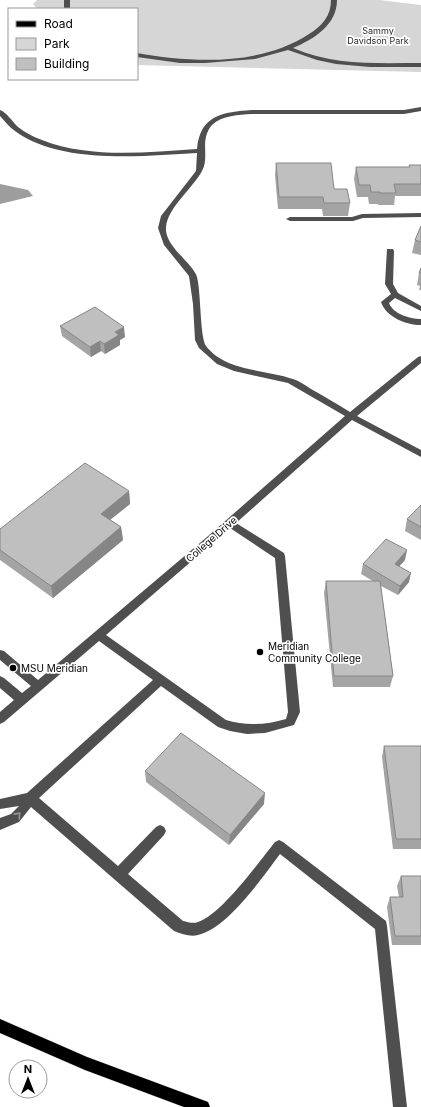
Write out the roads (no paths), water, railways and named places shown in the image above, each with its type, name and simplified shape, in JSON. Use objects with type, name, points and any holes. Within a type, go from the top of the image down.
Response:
[{"type":"main road","points":[[0,1026],[85,1063],[203,1107]]},
{"type":"street","points":[[138,55],[178,61],[213,61],[253,57],[296,44],[315,34],[326,24],[333,13],[334,0]]},
{"type":"street","points":[[296,44],[323,55],[340,58],[421,60]]},
{"type":"street","points":[[287,47],[318,60],[339,63],[421,65]]},
{"type":"street","points":[[421,109],[404,112],[252,112],[231,114],[215,119],[206,128],[201,151],[202,160],[199,171],[165,216],[162,228],[168,244],[193,276],[197,304],[199,340],[203,348],[220,362],[234,368],[291,381],[421,454]]},
{"type":"street","points":[[0,112],[17,130],[34,139],[67,149],[89,153],[114,154],[201,151]]},
{"type":"street","points":[[290,219],[353,219],[362,216],[421,215]]},
{"type":"street","points":[[390,251],[389,284],[395,295],[421,309]]},
{"type":"street","points":[[395,295],[385,302],[386,307],[390,312],[416,322],[421,322]]},
{"type":"street","name":"College Drive","points":[[0,719],[229,523],[351,416],[421,359]]},
{"type":"street","points":[[99,635],[222,724],[232,728],[250,729],[278,727],[290,722],[294,712],[280,556],[229,523]]},
{"type":"street","points":[[0,654],[38,686]]},
{"type":"street","points":[[0,824],[12,822],[30,798],[160,680]]},
{"type":"street","points":[[0,681],[22,700]]},
{"type":"street","points":[[0,804],[30,798]]},
{"type":"street","points":[[30,798],[180,926],[190,930],[203,928],[217,918],[279,846],[381,926],[400,1107]]},
{"type":"street","points":[[119,874],[160,831]]},
{"type":"place","name":"Meridian Community College","points":[[260,652]]},
{"type":"place","name":"MSU Meridian","points":[[13,668]]},
{"type":"park label","name":"Sammy Davidson Park","points":[[378,36]]}]
